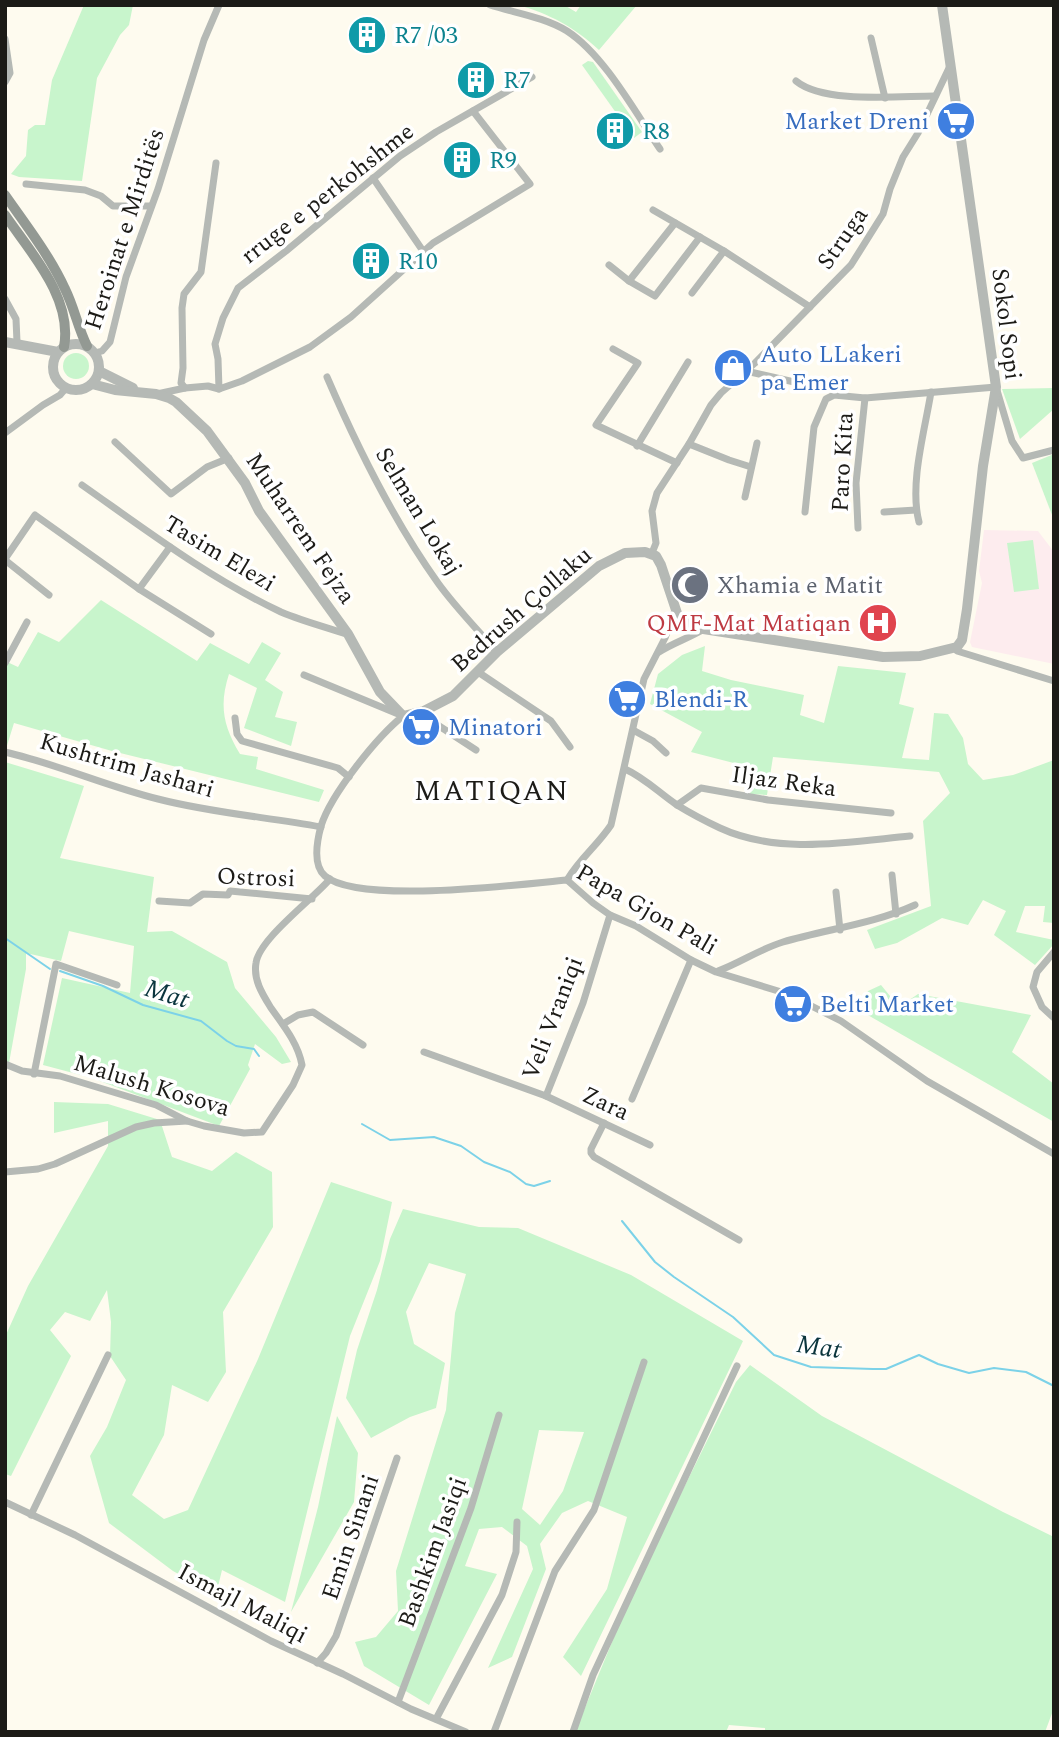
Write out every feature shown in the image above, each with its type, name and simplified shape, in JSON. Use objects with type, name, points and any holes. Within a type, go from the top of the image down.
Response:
[{"type":"main road","points":[[5,195],[66,290],[79,331],[91,349]]},
{"type":"main road","points":[[5,215],[55,292],[67,326],[61,349]]},
{"type":"street","name":"Heroinat e Mirditës","points":[[91,349],[102,351],[110,342],[126,277],[204,40],[219,5]]},
{"type":"street","points":[[490,5],[550,22],[569,32],[600,61],[660,149]]},
{"type":"street","name":"Sokol Sopi","points":[[943,5],[996,387],[983,466],[967,609],[962,640],[957,647]]},
{"type":"street","points":[[871,38],[885,98]]},
{"type":"street","points":[[5,39],[10,73],[5,82]]},
{"type":"street","name":"Struga","points":[[652,553],[656,543],[652,516],[657,493],[690,444],[711,405],[851,265],[883,214],[903,157],[918,133],[950,66]]},
{"type":"street","name":"rruge e perkohshme","points":[[219,389],[215,344],[223,318],[238,288],[400,156],[532,77]]},
{"type":"street","points":[[796,81],[806,89],[824,93],[885,98],[934,96]]},
{"type":"street","points":[[156,394],[208,386],[219,389],[272,368],[310,347],[351,317],[446,234],[530,184],[473,111]]},
{"type":"street","points":[[185,388],[181,383],[184,333],[182,308],[184,294],[201,272],[216,163]]},
{"type":"street","points":[[373,177],[424,251]]},
{"type":"street","points":[[26,184],[85,190],[101,196],[113,206],[151,206]]},
{"type":"street","points":[[653,210],[724,251],[810,307]]},
{"type":"street","points":[[629,281],[675,223]]},
{"type":"street","points":[[609,265],[655,296],[700,237]]},
{"type":"street","points":[[692,293],[724,251]]},
{"type":"street","points":[[5,299],[16,319],[17,342]]},
{"type":"street","points":[[5,342],[61,349],[77,343],[91,349],[99,363],[99,371],[92,384],[81,390],[66,388],[58,381],[53,372],[53,361],[61,349]]},
{"type":"street","points":[[613,349],[638,363],[596,425],[677,463]]},
{"type":"street","points":[[637,446],[688,362]]},
{"type":"street","name":"Muharrem Fejza","points":[[99,371],[140,391]]},
{"type":"street","points":[[747,371],[803,384]]},
{"type":"street","name":"Selman Lokaj","points":[[327,377],[348,427],[416,551],[440,586],[497,652]]},
{"type":"street","name":"Muharrem Fejza","points":[[92,384],[115,390],[156,394],[176,402],[207,431],[229,458],[259,511],[348,634],[380,692],[403,716]]},
{"type":"street","points":[[804,512],[814,426],[826,399],[834,395],[865,398],[996,387],[1012,441],[1023,458],[1054,450]]},
{"type":"street","points":[[5,433],[60,396],[66,388]]},
{"type":"street","points":[[919,522],[916,510],[917,481],[931,392]]},
{"type":"street","name":"Paro Kita","points":[[858,528],[856,483],[865,398]]},
{"type":"street","points":[[115,442],[171,494],[207,467],[229,458]]},
{"type":"street","points":[[745,497],[757,443]]},
{"type":"street","points":[[690,444],[751,467]]},
{"type":"street","name":"Tasim Elezi","points":[[82,485],[170,547],[233,587],[290,615],[348,634]]},
{"type":"street","points":[[884,512],[916,510]]},
{"type":"street","points":[[49,595],[5,559],[35,515],[139,589],[211,634]]},
{"type":"street","points":[[139,589],[170,547]]},
{"type":"street","name":"Bedrush Çollaku","points":[[403,716],[424,711],[453,696],[497,652],[603,563],[625,553],[652,553]]},
{"type":"street","points":[[652,553],[661,565],[675,610],[682,622],[690,626],[883,657],[920,656],[957,647],[957,651],[1054,681]]},
{"type":"street","points":[[568,880],[581,858],[603,837],[611,825],[644,679],[658,653],[675,610]]},
{"type":"street","points":[[5,663],[27,622]]},
{"type":"street","points":[[658,653],[704,629]]},
{"type":"street","points":[[478,672],[551,721],[570,747]]},
{"type":"street","points":[[304,675],[403,716],[385,730],[327,810],[321,827],[317,864],[330,879]]},
{"type":"street","points":[[424,711],[433,722],[477,750]]},
{"type":"street","points":[[235,718],[237,734],[242,741],[338,768],[349,777]]},
{"type":"street","points":[[633,730],[653,741],[666,753]]},
{"type":"street","name":"Kushtrim Jashari","points":[[5,752],[45,762],[160,800],[205,810],[321,827]]},
{"type":"street","points":[[625,769],[642,776],[677,805],[722,829],[768,842],[819,844],[910,836]]},
{"type":"street","name":"Iljaz Reka","points":[[677,805],[701,788],[768,800],[891,813]]},
{"type":"street","points":[[892,875],[896,914]]},
{"type":"street","name":"Papa Gjon Pali","points":[[330,879],[356,887],[458,891],[568,880],[610,915],[636,926],[691,960],[716,972],[788,994],[841,1021],[927,1081],[1054,1154]]},
{"type":"street","name":"Malush Kosova","points":[[5,1064],[34,1074],[60,1076],[156,1105],[187,1121],[204,1126],[259,1133],[265,1129],[300,1072],[300,1058],[283,1024],[261,992],[256,979],[256,963],[259,953],[272,936],[330,879]]},
{"type":"street","name":"Ostrosi","points":[[159,901],[190,903],[203,894],[228,895],[230,891],[312,899]]},
{"type":"street","points":[[836,892],[840,930]]},
{"type":"street","points":[[716,972],[782,943],[896,914],[915,905]]},
{"type":"street","name":"Veli Vraniqi","points":[[424,1052],[546,1096],[583,1003],[610,915]]},
{"type":"street","points":[[1054,952],[1037,972],[1033,987],[1042,1007],[1054,1018]]},
{"type":"street","points":[[632,1099],[691,960]]},
{"type":"street","points":[[34,1074],[56,964],[117,985]]},
{"type":"street","points":[[283,1024],[298,1015],[313,1012],[362,1045]]},
{"type":"street","name":"Zara","points":[[546,1096],[650,1145]]},
{"type":"street","points":[[5,1172],[38,1169],[55,1164],[136,1127],[187,1121]]},
{"type":"street","points":[[604,1123],[591,1149],[594,1157],[739,1240]]},
{"type":"street","points":[[31,1514],[108,1355]]},
{"type":"street","points":[[494,1732],[555,1572],[594,1510],[644,1362]]},
{"type":"street","points":[[573,1732],[593,1675],[737,1366]]},
{"type":"street","name":"Bashkim Jasiqi","points":[[398,1702],[471,1508],[499,1415]]},
{"type":"street","name":"Emin Sinani","points":[[317,1663],[336,1636],[397,1458]]},
{"type":"street","name":"Ismajl Maliqi","points":[[5,1502],[75,1535],[215,1612],[317,1663],[466,1732]]},
{"type":"street","points":[[436,1719],[502,1595],[516,1552],[517,1522]]},
{"type":"shaded area","points":[[984,530],[1038,531],[1054,552],[1054,664],[972,647],[970,642],[982,583],[979,571]]},
{"type":"green space","points":[[84,5],[133,5],[129,25],[120,35],[97,78],[82,181],[19,177],[11,174],[26,156],[28,130],[35,125],[45,125],[52,80]]},
{"type":"green space","points":[[518,5],[564,5],[576,12],[581,5],[637,5],[599,50],[561,22]]},
{"type":"green space","points":[[588,61],[593,62],[642,132],[634,138],[582,65]]},
{"type":"green space","points":[[76,353],[85,357],[89,366],[85,375],[76,379],[67,375],[63,366],[67,357]]},
{"type":"green space","points":[[1054,388],[1054,409],[1020,439],[1002,389]]},
{"type":"green space","points":[[1054,454],[1054,520],[1032,463]]},
{"type":"green space","points":[[1033,540],[1039,589],[1014,592],[1007,543]]},
{"type":"green space","points":[[101,600],[197,661],[210,643],[249,664],[262,642],[281,653],[265,680],[283,692],[275,717],[297,722],[291,746],[244,728],[257,688],[229,674],[224,696],[226,725],[240,754],[258,757],[256,769],[324,790],[319,802],[112,751],[14,723],[5,752],[5,661],[18,667],[38,632],[59,642]]},
{"type":"green space","points":[[705,646],[702,671],[731,680],[804,695],[800,715],[824,723],[838,666],[906,673],[899,704],[914,708],[902,758],[929,760],[934,713],[948,714],[963,738],[968,764],[983,780],[1013,775],[1054,760],[1054,923],[1043,922],[1045,906],[1025,906],[1016,932],[1054,940],[1054,944],[1035,965],[994,935],[1006,911],[983,900],[968,925],[942,918],[897,943],[875,949],[867,930],[931,906],[923,821],[950,793],[939,772],[773,757],[767,795],[750,794],[757,769],[691,752],[702,732],[650,704],[658,674],[682,655]]},
{"type":"green space","points":[[5,762],[84,786],[60,858],[154,877],[147,932],[172,931],[227,962],[235,988],[276,1037],[291,1062],[282,1064],[255,1044],[248,1065],[250,1069],[219,1126],[92,1078],[43,1065],[62,978],[130,993],[134,946],[69,931],[61,961],[26,953],[26,969],[9,1063],[5,1061]]},
{"type":"green space","points":[[881,985],[899,1007],[918,994],[1031,1015],[1012,1052],[1054,1084],[1054,1122],[859,1010],[868,991]]},
{"type":"green space","points":[[54,1102],[108,1104],[160,1120],[172,1157],[212,1171],[236,1152],[272,1172],[273,1227],[223,1312],[226,1372],[208,1402],[172,1385],[164,1435],[132,1495],[164,1519],[188,1510],[258,1359],[331,1182],[392,1202],[380,1261],[350,1336],[285,1602],[222,1570],[216,1595],[173,1571],[109,1523],[90,1456],[107,1427],[126,1380],[110,1356],[111,1322],[107,1290],[90,1321],[65,1312],[50,1330],[71,1356],[11,1476],[5,1474],[5,1337],[28,1286],[108,1146],[108,1121],[54,1133]]},
{"type":"green space","points":[[403,1209],[479,1227],[518,1228],[631,1275],[743,1341],[581,1676],[563,1657],[607,1589],[627,1517],[588,1501],[562,1513],[540,1544],[546,1569],[512,1657],[488,1668],[533,1569],[527,1546],[502,1527],[479,1529],[465,1566],[497,1574],[429,1705],[364,1666],[355,1642],[376,1637],[398,1611],[396,1571],[446,1410],[455,1313],[466,1274],[429,1263],[406,1312],[414,1344],[445,1363],[436,1408],[410,1417],[371,1438],[346,1398],[357,1350],[390,1239]],"holes":[[[539,1430],[584,1432],[563,1491],[540,1525],[522,1509]]]},
{"type":"green space","points":[[750,1365],[822,1416],[1054,1537],[1054,1708],[1045,1732],[765,1732],[765,1728],[729,1725],[726,1732],[575,1732],[633,1591],[736,1382]]},
{"type":"green space","points":[[337,1416],[358,1453],[354,1502],[291,1612],[318,1507]]},
{"type":"waterway","name":"Mat","points":[[5,938],[50,969]]},
{"type":"waterway","name":"Mat","points":[[60,971],[103,986],[143,1005],[201,1021],[227,1041],[236,1046],[254,1049],[259,1056]]},
{"type":"waterway","name":"Mat","points":[[362,1124],[390,1140],[434,1137],[461,1146],[484,1162],[510,1172],[526,1184],[534,1186],[550,1181]]},
{"type":"waterway","name":"Mat","points":[[622,1221],[655,1262],[733,1317],[774,1355],[811,1367],[873,1369],[886,1369],[919,1355],[969,1373],[994,1368],[1026,1372],[1054,1386]]},
{"type":"place","name":"R7 /03","points":[[367,35]]},
{"type":"place","name":"R7","points":[[476,80]]},
{"type":"place","name":"Market Dreni","points":[[956,121]]},
{"type":"place","name":"R8","points":[[615,131]]},
{"type":"place","name":"R9","points":[[462,160]]},
{"type":"place","name":"R10","points":[[371,261]]},
{"type":"place","name":"Auto LLakeri pa Emer","points":[[733,368]]},
{"type":"place","name":"Xhamia e Matit","points":[[690,585]]},
{"type":"place","name":"QMF-Mat Matiqan","points":[[878,623]]},
{"type":"place","name":"Blendi-R","points":[[627,699]]},
{"type":"place","name":"Minatori","points":[[421,727]]},
{"type":"place","name":"Belti Market","points":[[793,1004]]},
{"type":"district","name":"MATIQAN","points":[[492,790]]}]
